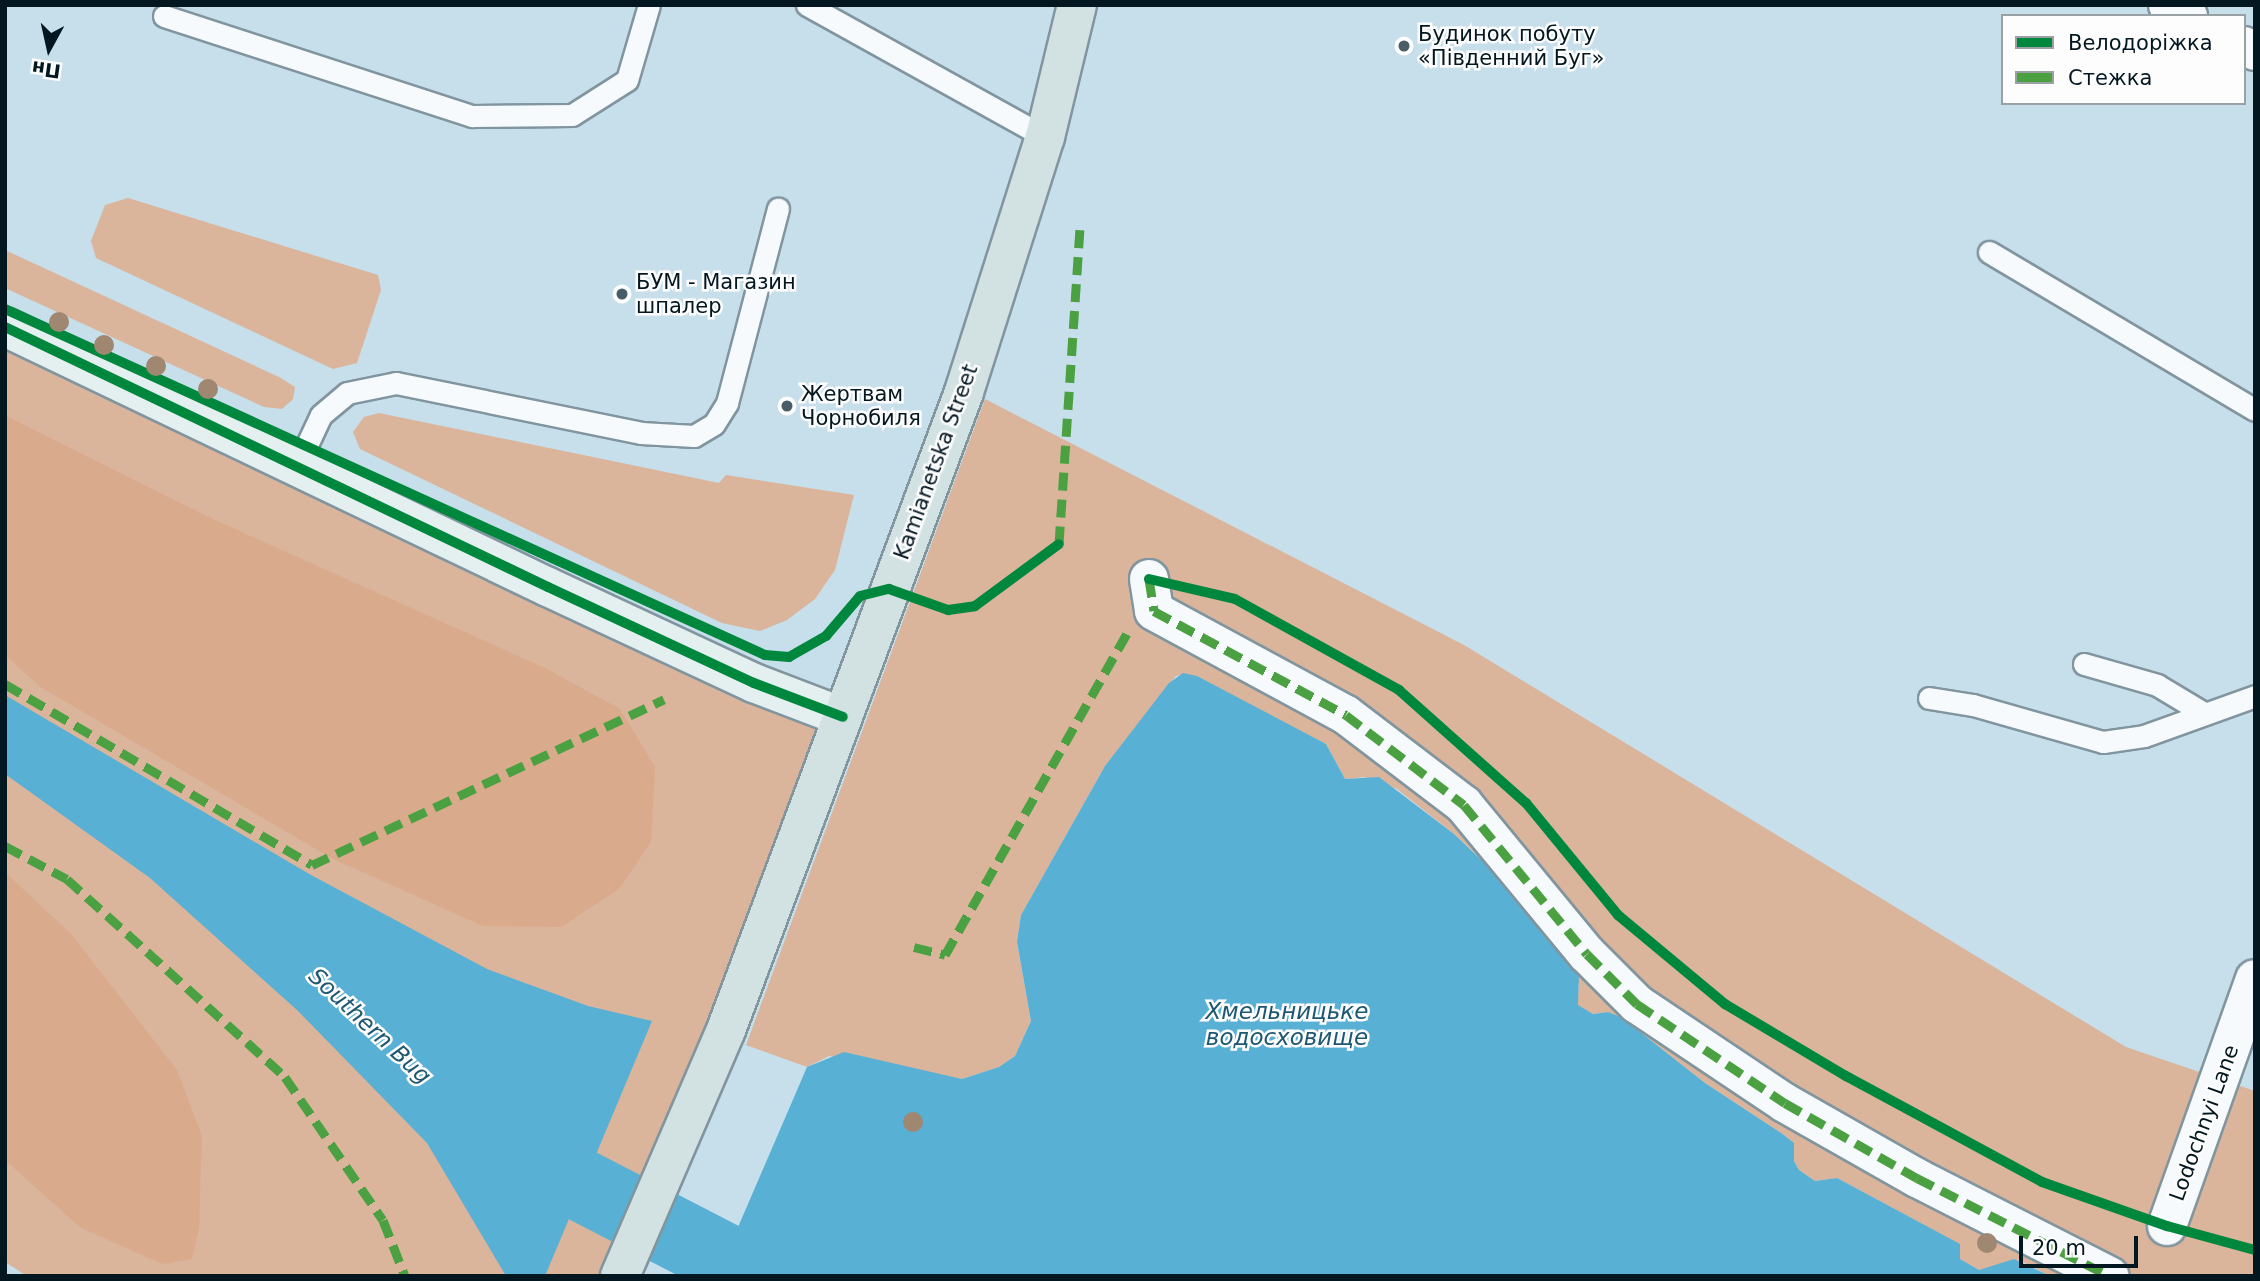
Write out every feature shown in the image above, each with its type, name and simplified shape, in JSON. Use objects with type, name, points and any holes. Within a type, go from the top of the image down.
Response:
[{"type":"main road","name":"Kamianetska Street","points":[[620,1276],[726,1030],[964,392],[1045,137],[1077,5]]},
{"type":"street","points":[[2168,5],[2184,14]]},
{"type":"street","points":[[5,327],[754,683],[843,717]]},
{"type":"street","points":[[1149,579],[1154,611],[1346,715],[1464,805],[1587,954],[1637,1004],[1785,1103],[1917,1178],[2109,1276]]},
{"type":"street","name":"Lodochnyi Lane","points":[[2167,1226],[2255,979]]},
{"type":"lane","points":[[164,16],[472,116],[572,115],[627,80],[649,5]]},
{"type":"lane","points":[[807,5],[1045,137]]},
{"type":"lane","points":[[297,466],[321,415],[347,393],[396,383],[641,433],[694,436],[714,424],[727,403],[778,209]]},
{"type":"lane","points":[[1989,253],[2255,410]]},
{"type":"lane","points":[[2084,664],[2157,685],[2202,712]]},
{"type":"lane","points":[[1930,698],[1973,705],[2103,742],[2144,736],[2202,712],[2255,696]]},
{"type":"shaded area","points":[[128,198],[378,275],[381,290],[357,363],[333,369],[96,258],[91,241],[105,205]]},
{"type":"shaded area","points":[[5,250],[279,377],[295,387],[293,399],[282,409],[264,407],[5,288]]},
{"type":"shaded area","points":[[5,348],[820,728],[709,1023],[600,1276],[27,1276],[5,1262]]},
{"type":"shaded area","points":[[985,399],[1464,645],[2126,1047],[2255,1091],[2255,1276],[2050,1276],[2019,1260],[1979,1270],[1960,1259],[1959,1244],[1837,1178],[1815,1181],[1799,1170],[1794,1161],[1794,1143],[1784,1135],[1705,1083],[1621,1017],[1608,1012],[1593,1014],[1577,1005],[1579,984],[1512,888],[1454,834],[1397,789],[1365,777],[1345,779],[1326,744],[1187,674],[1176,676],[1105,766],[1021,915],[1017,943],[1031,1021],[1015,1056],[999,1067],[962,1079],[829,1056],[807,1067],[746,1045]]},
{"type":"shaded area","points":[[379,413],[719,483],[726,475],[854,495],[835,570],[815,599],[787,620],[760,631],[722,623],[360,449],[353,432],[364,417]]},
{"type":"shaded area","points":[[5,415],[217,521],[545,668],[620,709],[655,767],[651,842],[619,889],[561,927],[483,926],[331,858],[39,686],[5,655]]},
{"type":"shaded area","points":[[5,872],[71,934],[177,1070],[202,1136],[199,1228],[192,1259],[162,1264],[81,1228],[5,1160]]},
{"type":"water","name":"Хмельницьке водосховище","points":[[1183,673],[1197,676],[1326,744],[1345,779],[1379,777],[1454,834],[1512,889],[1579,973],[1578,1005],[1593,1014],[1608,1012],[1621,1017],[1705,1083],[1784,1135],[1794,1143],[1794,1161],[1799,1170],[1815,1181],[1837,1178],[1960,1244],[1960,1259],[1979,1270],[2014,1259],[2050,1276],[717,1276],[807,1067],[844,1052],[962,1079],[999,1067],[1015,1056],[1031,1021],[1017,942],[1021,915],[1105,766],[1169,683]]},
{"type":"water","points":[[5,695],[311,875],[487,969],[588,1006],[652,1021],[545,1276],[506,1276],[427,1143],[297,1010],[150,878],[5,774]]},
{"type":"waterway","name":"Southern Bug","points":[[501,1134],[550,1169],[757,1276]]},
{"type":"marked path","points":[[1059,544],[1080,227]]},
{"type":"marked path","points":[[1149,579],[1154,611],[1346,715],[1464,805],[1587,954],[1637,1004],[1785,1103],[1917,1178],[2109,1276]]},
{"type":"marked path","points":[[914,947],[945,955],[1130,628]]},
{"type":"marked path","points":[[5,684],[312,865],[664,699]]},
{"type":"marked path","points":[[5,846],[67,879],[285,1077],[383,1220],[405,1276]]},
{"type":"cycle path","points":[[5,309],[765,655],[789,657],[826,636],[860,596],[889,589],[948,610],[975,606],[1059,544]]},
{"type":"cycle path","points":[[5,327],[754,683],[843,717]]},
{"type":"cycle path","points":[[1149,579],[1235,599],[1399,690],[1526,803],[1618,915],[1725,1004],[1846,1076],[2042,1182],[2167,1226],[2255,1250]]},
{"type":"place","name":"Будинок побуту «Південний Буг»","points":[[1404,46]]},
{"type":"place","name":"БУМ - Магазин шпалер","points":[[622,294]]},
{"type":"place","name":"Жертвам Чорнобиля","points":[[787,406]]}]
